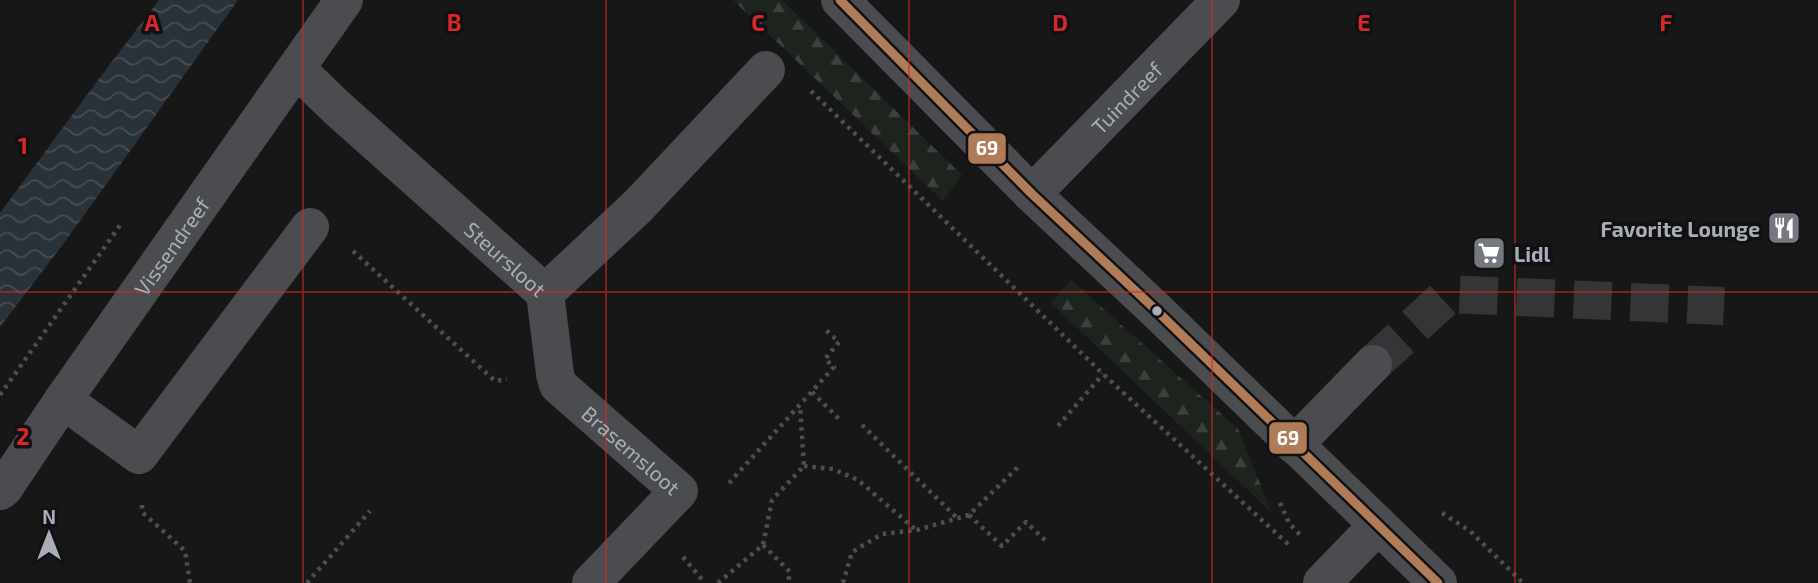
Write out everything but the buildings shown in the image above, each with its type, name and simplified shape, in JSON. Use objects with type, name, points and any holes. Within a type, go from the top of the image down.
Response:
[{"type":"street","name":"Vissendreef","points":[[0,491],[344,0]]},
{"type":"street","points":[[840,0],[1032,194],[1438,583]]},
{"type":"street","name":"Tuindreef","points":[[1032,194],[1221,0]]},
{"type":"street","name":"Steursloot","points":[[297,69],[545,293],[638,205],[766,69]]},
{"type":"street","points":[[63,400],[139,456],[310,227]]},
{"type":"street","points":[[545,293],[555,374]]},
{"type":"street","points":[[1294,445],[1373,365]]},
{"type":"street","name":"Brasemsloot","points":[[555,374],[558,385],[679,491],[591,583]]},
{"type":"street","points":[[1324,581],[1378,525]]},
{"type":"path","points":[[766,69],[788,69],[1103,374],[1324,581]]},
{"type":"path","points":[[347,245],[495,381],[555,374]]},
{"type":"path","points":[[727,485],[834,367],[825,359],[839,341],[826,330]]},
{"type":"path","points":[[1058,426],[1103,374]]},
{"type":"path","points":[[812,392],[841,421]]},
{"type":"path","points":[[718,583],[763,545],[772,500],[804,466],[800,405]]},
{"type":"path","points":[[862,425],[958,519]]},
{"type":"path","points":[[139,456],[142,512],[186,551],[190,583]]},
{"type":"path","points":[[804,466],[833,469],[858,480],[917,530]]},
{"type":"path","points":[[843,583],[852,552],[882,534],[917,530],[969,515],[1019,466]]},
{"type":"path","points":[[307,583],[370,511]]},
{"type":"path","points":[[969,515],[1002,546],[1026,522],[1047,542]]},
{"type":"path","points":[[763,545],[790,572],[788,583]]},
{"type":"green space","points":[[733,0],[782,0],[962,175],[943,201]]},
{"type":"green space","points":[[1071,280],[1238,429],[1272,513],[1051,303]]},
{"type":"water","points":[[159,0],[238,0],[67,239],[0,327],[0,213]]},
{"type":"tunnel","points":[[1373,364],[1449,294],[1724,306]]},
{"type":"transit line","name":"69","points":[[840,0],[1032,194],[1438,583]]},
{"type":"place","name":"Favorite Lounge","points":[[1784,228]]},
{"type":"place","name":"Lidl","points":[[1489,253]]}]
